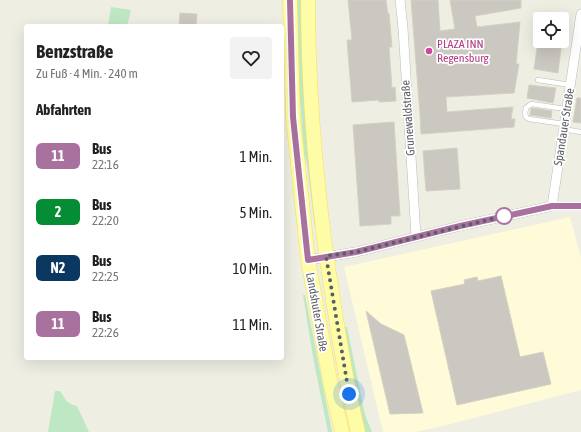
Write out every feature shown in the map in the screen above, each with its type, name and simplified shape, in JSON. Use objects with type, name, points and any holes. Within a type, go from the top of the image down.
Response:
[{"type":"main road","name":"Landshuter Straße","points":[[290,0],[293,117],[308,260],[331,386],[342,432]]},
{"type":"main road","name":"Landshuter Straße","points":[[308,0],[311,118],[316,180],[326,256],[346,382],[358,432]]},
{"type":"street","name":"Grunewaldstraße","points":[[400,0],[416,236]]},
{"type":"street","name":"Spandauer Straße","points":[[552,206],[566,109],[578,49],[581,14]]},
{"type":"street","points":[[308,260],[356,252],[416,236],[552,206],[581,206]]},
{"type":"lane","points":[[538,80],[570,85]]},
{"type":"lane","points":[[566,109],[530,104],[526,108],[525,115],[526,118],[529,119],[581,132]]},
{"type":"shaded area","points":[[570,217],[581,258],[581,390],[439,427],[415,432],[383,432],[344,267]]},
{"type":"green space","points":[[296,0],[301,0],[305,104],[316,228],[307,164],[304,154],[298,73]]},
{"type":"green space","points":[[111,7],[131,10],[128,24],[108,24]]},
{"type":"green space","points":[[303,295],[305,295],[332,432],[328,432],[313,357]]},
{"type":"green space","points":[[345,327],[347,327],[365,415],[372,432],[362,432]]},
{"type":"green space","points":[[55,391],[60,391],[69,403],[77,406],[89,432],[48,432]]},
{"type":"building","points":[[348,0],[386,0],[388,14],[389,13],[392,47],[389,47],[392,88],[395,87],[396,101],[379,102],[379,100],[352,102],[347,40],[352,40]]},
{"type":"building","points":[[411,0],[438,0],[440,31],[455,29],[450,0],[521,0],[521,8],[475,16],[477,27],[520,22],[516,64],[519,64],[514,93],[446,97],[447,112],[513,107],[511,119],[515,119],[514,127],[421,134]]},
{"type":"building","points":[[180,13],[197,14],[196,24],[179,24]]},
{"type":"building","points":[[537,48],[561,48],[558,73],[534,69]]},
{"type":"building","points":[[529,85],[556,88],[553,103],[527,98]]},
{"type":"building","points":[[577,98],[581,98],[581,123],[573,122]]},
{"type":"building","points":[[532,108],[552,111],[551,118],[530,115]]},
{"type":"building","points":[[394,122],[400,216],[391,216],[391,224],[360,226],[353,125]]},
{"type":"building","points":[[457,148],[460,189],[426,191],[423,151]]},
{"type":"building","points":[[501,276],[520,357],[543,352],[551,384],[457,405],[431,291],[465,284],[464,280],[477,277],[478,281]]},
{"type":"building","points":[[366,311],[381,324],[404,335],[423,413],[390,414]]},
{"type":"bus line","name":"11","points":[[290,0],[293,117],[308,260],[356,252],[416,236],[552,206],[581,206]]},
{"type":"place","name":"PLAZA INN Regensburg","points":[[429,51]]},
{"type":"route","points":[[349,394],[326,256],[356,252],[416,236],[504,216]]}]
